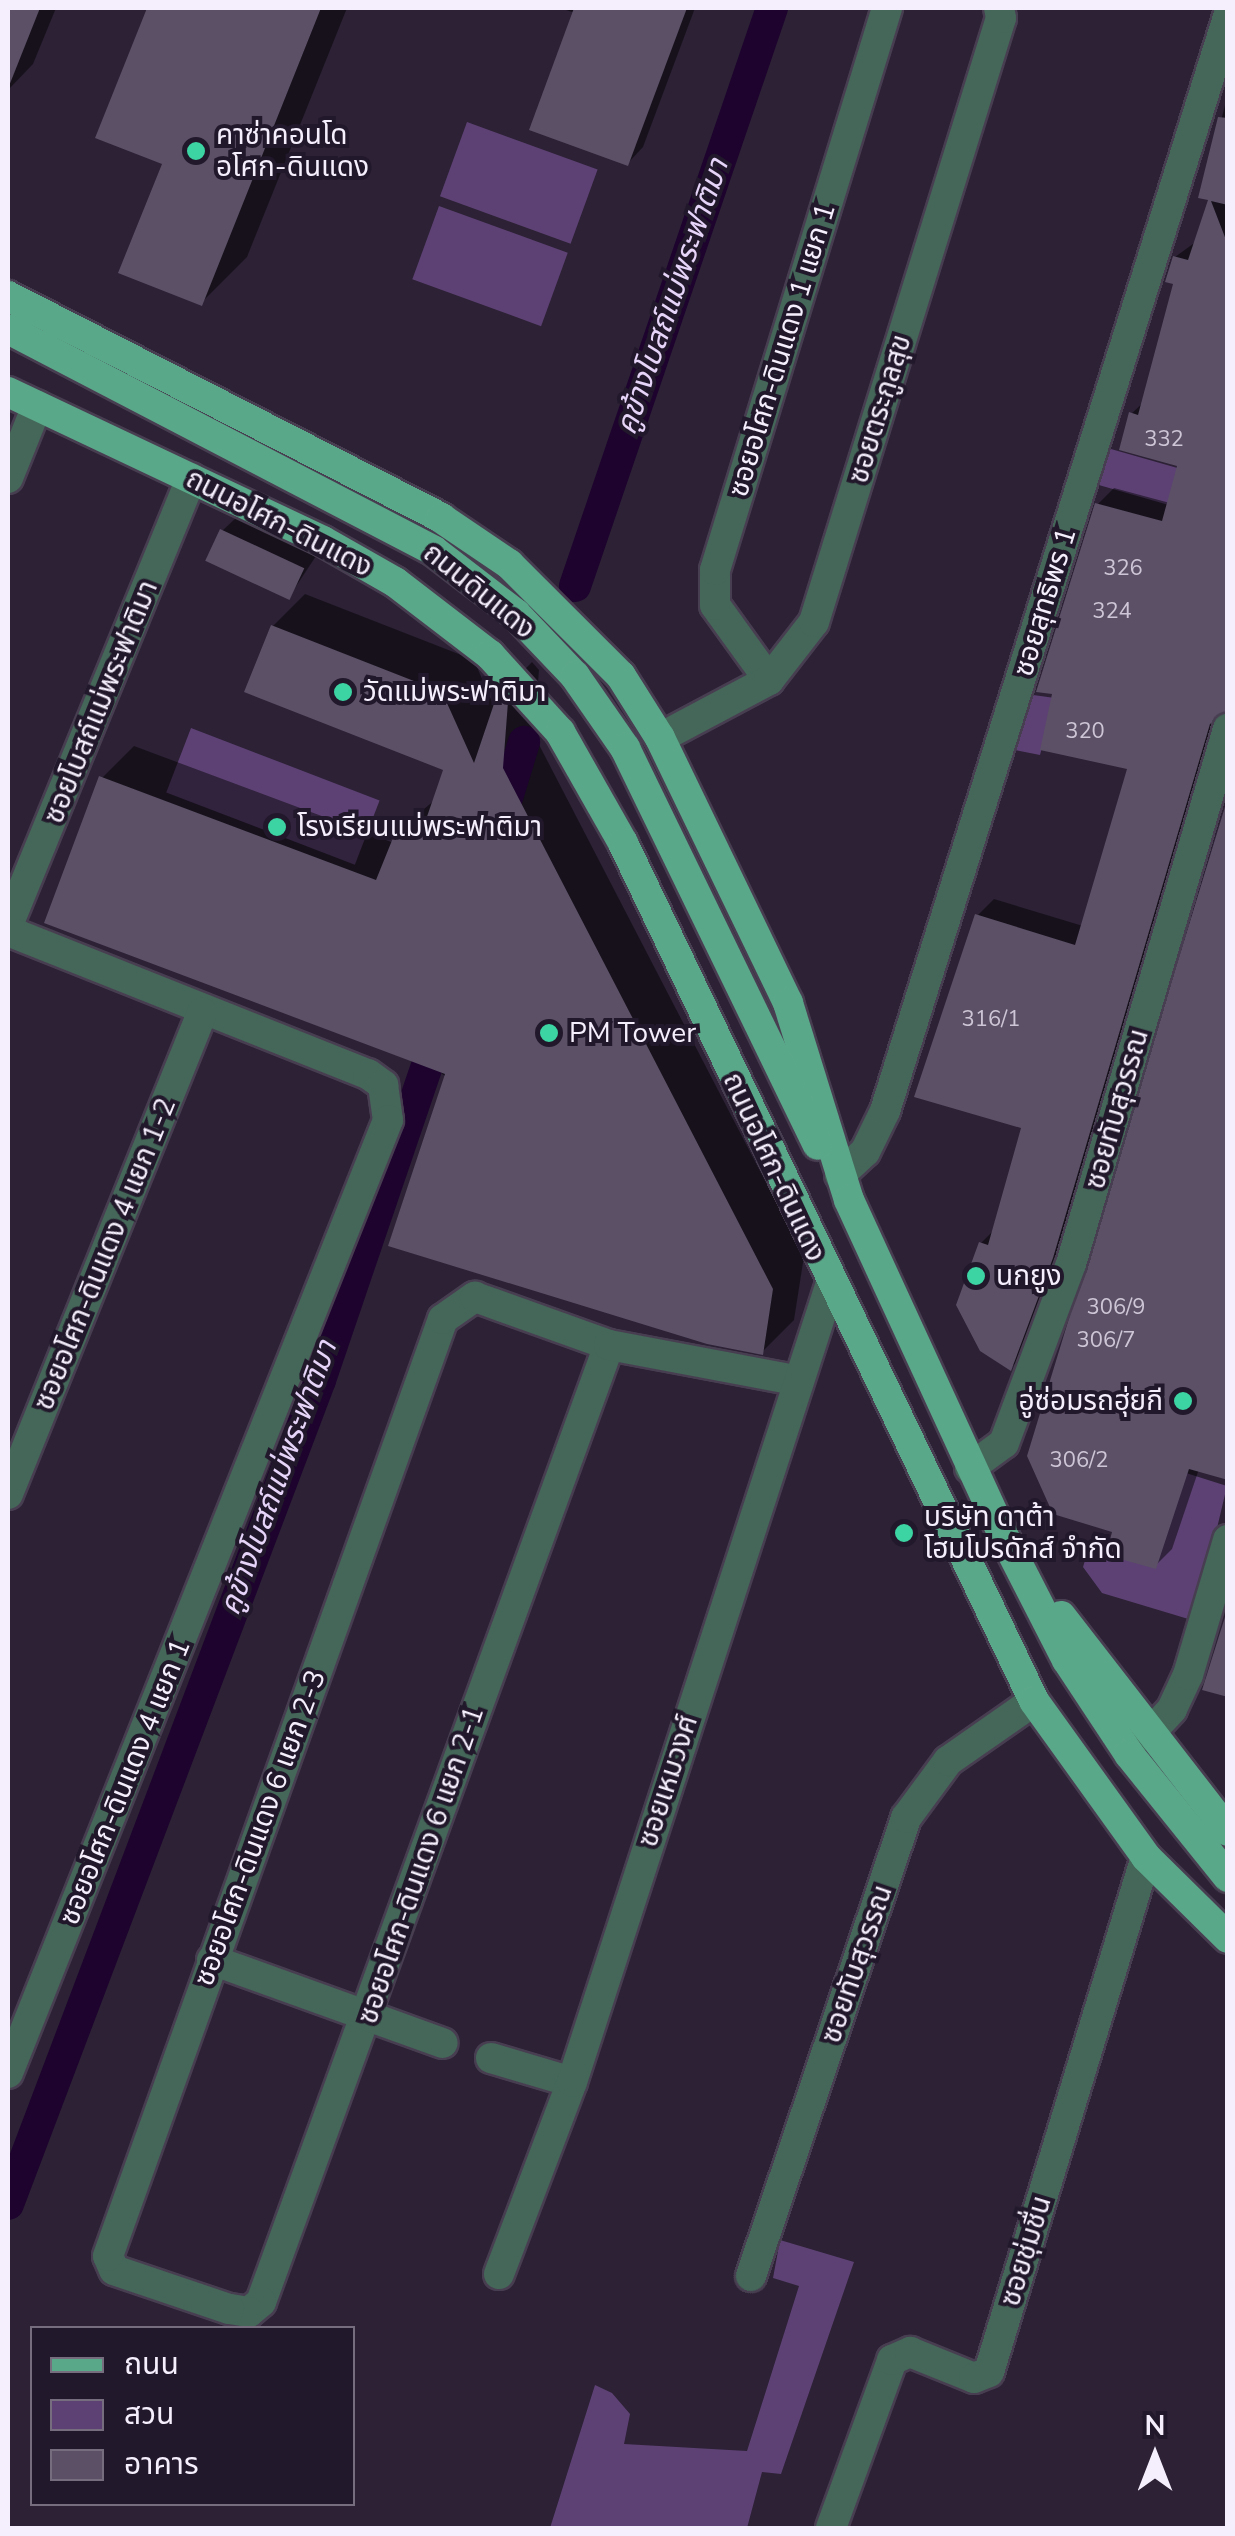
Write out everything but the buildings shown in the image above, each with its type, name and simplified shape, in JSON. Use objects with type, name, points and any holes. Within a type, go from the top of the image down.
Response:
[{"type":"main road","name":"ถนนอโศก-ดินแดง","points":[[8,296],[356,471],[510,564],[621,676],[660,738],[788,1003],[840,1181],[1006,1541],[1077,1676],[1129,1754],[1228,1877]]},
{"type":"main road","name":"ถนนดินแดง","points":[[8,329],[434,551],[540,639],[575,676],[625,748],[840,1181]]},
{"type":"main road","name":"ถนนอโศก-ดินแดง","points":[[8,392],[323,541],[443,614],[560,732],[622,843],[830,1286],[1034,1701],[1146,1857],[1228,1938]]},
{"type":"main road","name":"ถนนอโศก-ดินแดง","points":[[1006,1541],[1148,1735],[1228,1831]]},
{"type":"street","name":"ซอยอโศก-ดินแดง 1 แยก 1","points":[[769,680],[715,605],[714,570],[887,8]]},
{"type":"street","name":"ซอยตระกูลสุข","points":[[660,738],[769,680],[814,622],[1001,18],[999,8]]},
{"type":"street","name":"ซอยสุทธิพร 1","points":[[840,1181],[864,1152],[885,1110],[1222,55],[1228,17]]},
{"type":"street","points":[[8,478],[37,406]]},
{"type":"street","name":"ซอยโบสถ์แม่พระฟาติมา","points":[[8,928],[191,478]]},
{"type":"street","name":"ซอยทับสุวรรณ","points":[[970,1468],[1004,1443],[1074,1255],[1228,729]]},
{"type":"street","name":"ซอยอโศก-ดินแดง 4 แยก 1","points":[[8,928],[202,1013],[368,1074],[383,1085],[388,1120],[8,2073]]},
{"type":"street","name":"ซอยอโศก-ดินแดง 4 แยก 1-2","points":[[8,1494],[202,1013]]},
{"type":"street","name":"ซอยเหมวงศ์","points":[[499,2274],[572,2082],[795,1380],[830,1286]]},
{"type":"street","name":"ซอยอโศก-ดินแดง 6 แยก 2-3","points":[[181,2293],[114,2270],[108,2256],[443,1320],[475,1297],[609,1345]]},
{"type":"street","points":[[609,1345],[795,1380]]},
{"type":"street","name":"ซอยอโศก-ดินแดง 6 แยก 2-1","points":[[181,2293],[249,2312],[261,2302],[609,1345]]},
{"type":"street","points":[[1148,1735],[1172,1709],[1188,1676],[1228,1540]]},
{"type":"street","name":"ซอยทับสุวรรณ","points":[[751,2276],[906,1818],[948,1760],[1034,1701]]},
{"type":"street","name":"ซอยชุ่มชื่น","points":[[830,2528],[892,2360],[910,2352],[974,2378],[989,2372],[1146,1857]]},
{"type":"street","points":[[212,1960],[442,2043]]},
{"type":"street","points":[[491,2058],[572,2082]]},
{"type":"green space","points":[[467,122],[598,170],[571,244],[440,196]]},
{"type":"green space","points":[[439,206],[568,253],[541,326],[412,279]]},
{"type":"green space","points":[[1104,447],[1182,469],[1171,506],[1094,484]]},
{"type":"green space","points":[[1026,694],[1055,698],[1040,755],[1009,749]]},
{"type":"green space","points":[[191,728],[380,800],[355,865],[166,792]]},
{"type":"green space","points":[[1186,1473],[1227,1486],[1195,1621],[1102,1593],[1083,1567],[1090,1544],[1153,1560]]},
{"type":"green space","points":[[780,2240],[854,2262],[781,2474],[762,2472],[747,2528],[550,2528],[595,2385],[612,2393],[630,2414],[624,2444],[747,2451],[799,2286],[773,2278]]},
{"type":"waterway","name":"คูข้างโบสถ์แม่พระฟาติมา","points":[[575,586],[772,8]]},
{"type":"waterway","name":"คูข้างโบสถ์แม่พระฟาติมา","points":[[499,824],[524,742]]},
{"type":"waterway","name":"คูข้างโบสถ์แม่พระฟาติมา","points":[[8,2204],[320,1380],[441,1025]]},
{"type":"place","name":"คาซ่าคอนโด อโศก-ดินแดง","points":[[196,151]]},
{"type":"place","name":"วัดแม่พระฟาติมา","points":[[343,692]]},
{"type":"place","name":"โรงเรียนแม่พระฟาติมา","points":[[277,827]]},
{"type":"place","name":"PM Tower","points":[[549,1033]]},
{"type":"place","name":"นกยูง","points":[[976,1276]]},
{"type":"place","name":"อู่ซ่อมรถฮุ่ยกี","points":[[1183,1401]]},
{"type":"place","name":"บริษัท ดาต้า โฮมโปรดักส์ จำกัด","points":[[904,1533]]}]
